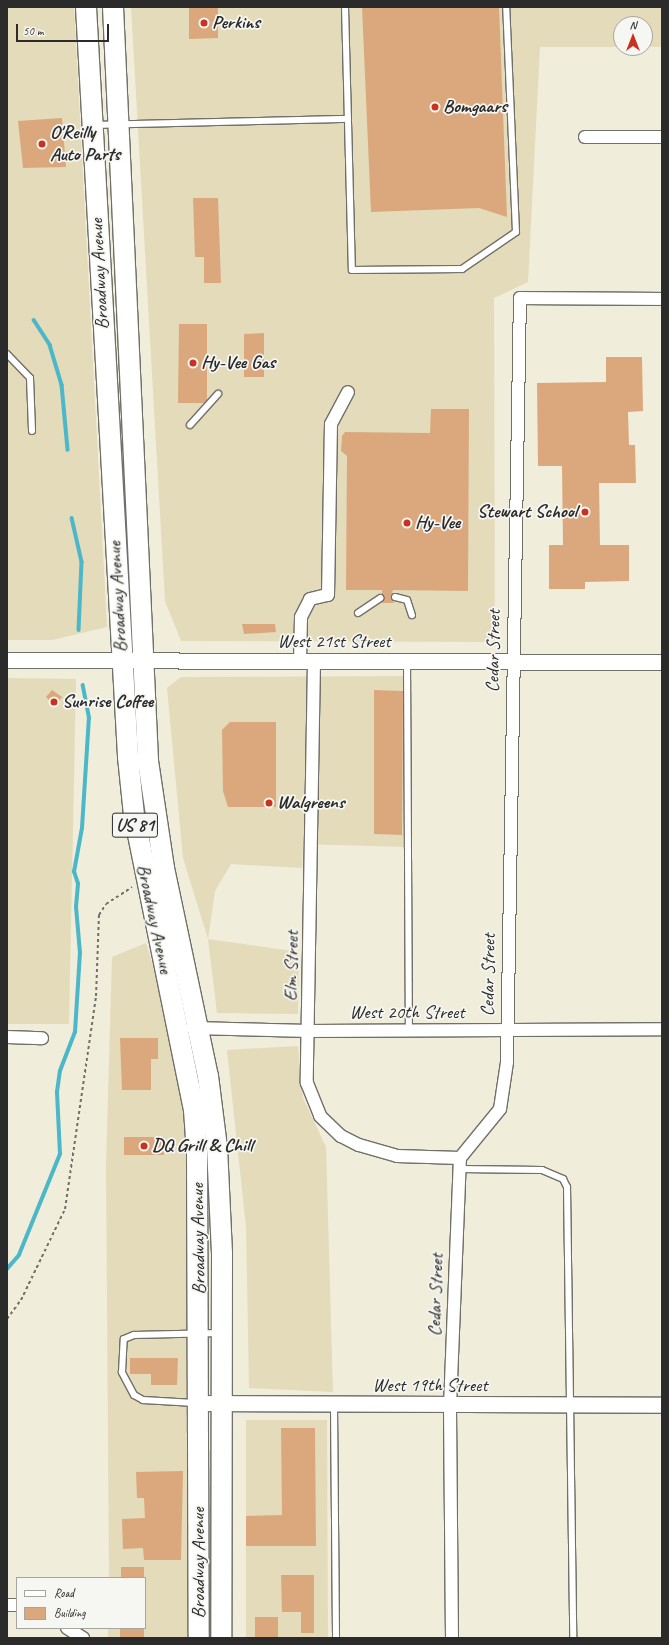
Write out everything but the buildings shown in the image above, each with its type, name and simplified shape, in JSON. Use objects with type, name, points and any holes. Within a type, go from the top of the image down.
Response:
[{"type":"highway","name":"Broadway Avenue","points":[[86,7],[122,661],[134,815],[144,875],[194,1110],[197,1153],[199,1334],[199,1638]]},
{"type":"highway","name":"Broadway Avenue","points":[[113,7],[148,762],[155,811],[198,1028],[217,1147],[223,1403],[222,1638]]},
{"type":"street","points":[[584,137],[662,136]]},
{"type":"street","name":"Cedar Street","points":[[452,1638],[450,1406],[460,1163],[500,1109],[507,1062],[506,1030],[512,662],[520,298],[662,299]]},
{"type":"street","name":"Elm Street","points":[[348,392],[331,424],[328,595],[319,597],[310,613],[307,662],[309,1031],[307,1084],[313,1105],[330,1127],[359,1145],[386,1154],[460,1163]]},
{"type":"street","name":"West 21st Street","points":[[7,660],[662,662]]},
{"type":"street","name":"West 20th Street","points":[[177,1027],[309,1031],[662,1030]]},
{"type":"street","points":[[7,1037],[42,1038]]},
{"type":"street","name":"West 19th Street","points":[[199,1403],[334,1406],[662,1405]]},
{"type":"street","points":[[69,1629],[83,1638]]},
{"type":"lane","points":[[346,7],[352,270],[462,269],[516,232],[506,7]]},
{"type":"lane","points":[[92,125],[348,119]]},
{"type":"lane","points":[[7,354],[30,378],[32,431]]},
{"type":"lane","points":[[190,425],[218,394]]},
{"type":"lane","points":[[395,597],[407,600],[412,615]]},
{"type":"lane","points":[[358,613],[380,598]]},
{"type":"lane","points":[[407,662],[409,1031]]},
{"type":"lane","points":[[460,1163],[542,1170],[564,1179],[567,1187],[573,1638]]},
{"type":"lane","points":[[199,1403],[143,1400],[129,1390],[122,1372],[124,1339],[134,1335],[222,1333]]},
{"type":"lane","points":[[334,1406],[336,1638]]},
{"type":"path","points":[[7,1319],[21,1300],[65,1209],[96,996],[99,915],[106,904],[144,875]]},
{"type":"shaded area","points":[[7,7],[74,7],[107,627],[52,640],[7,640]]},
{"type":"shaded area","points":[[131,7],[662,7],[662,47],[653,47],[653,16],[613,16],[613,47],[540,47],[528,282],[494,298],[495,642],[181,641],[165,601]]},
{"type":"shaded area","points":[[409,676],[408,847],[303,844],[302,868],[231,864],[215,891],[208,939],[183,858],[167,688],[181,677]]},
{"type":"shaded area","points":[[7,678],[76,679],[69,1024],[7,1024]]},
{"type":"shaded area","points":[[208,939],[299,952],[298,1014],[217,1013]]},
{"type":"shaded area","points":[[146,943],[170,1022],[183,1099],[191,1200],[194,1638],[108,1638],[108,1629],[146,1629],[146,1577],[109,1577],[106,1165],[112,957]]},
{"type":"shaded area","points":[[298,1046],[303,1098],[326,1147],[333,1392],[249,1388],[246,1227],[227,1050]]},
{"type":"shaded area","points":[[246,1420],[327,1420],[328,1638],[246,1638]]},
{"type":"waterway","points":[[34,320],[50,345],[62,385],[68,450]]},
{"type":"waterway","points":[[72,518],[82,562],[79,630]]},
{"type":"waterway","points":[[7,1269],[19,1255],[60,1154],[57,1092],[60,1071],[75,1032],[80,953],[76,907],[78,884],[74,872],[82,828],[89,718],[83,686]]},
{"type":"place","name":"Perkins","points":[[204,23]]},
{"type":"place","name":"Bomgaars","points":[[435,107]]},
{"type":"place","name":"O'Reilly Auto Parts","points":[[42,144]]},
{"type":"place","name":"Hy-Vee Gas","points":[[193,363]]},
{"type":"place","name":"Stewart School","points":[[585,512]]},
{"type":"place","name":"Hy-Vee","points":[[407,523]]},
{"type":"place","name":"Sunrise Coffee","points":[[54,702]]},
{"type":"place","name":"Walgreens","points":[[269,803]]},
{"type":"place","name":"DQ Grill & Chill","points":[[144,1146]]}]
